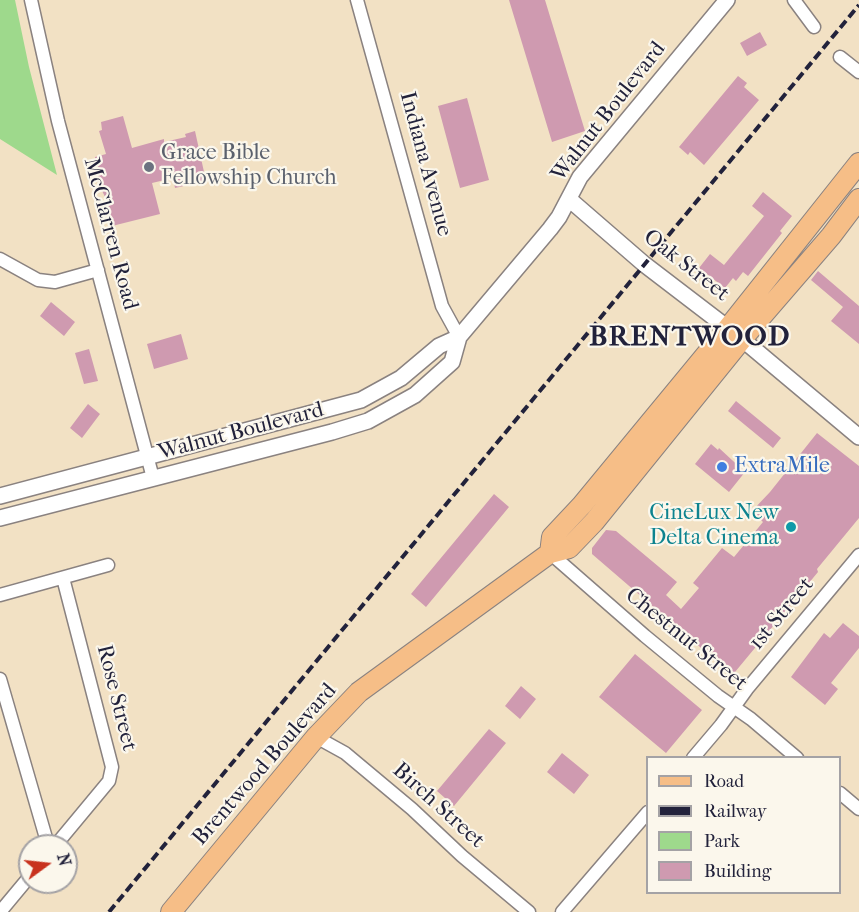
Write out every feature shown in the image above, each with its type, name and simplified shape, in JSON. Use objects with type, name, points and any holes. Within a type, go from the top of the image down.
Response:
[{"type":"main road","points":[[735,334],[859,164]]},
{"type":"main road","points":[[550,553],[552,537],[735,334],[831,236],[859,199]]},
{"type":"main road","name":"Brentwood Boulevard","points":[[171,912],[316,737],[359,692],[550,553]]},
{"type":"street","name":"McClarren Road","points":[[32,0],[58,120],[153,478]]},
{"type":"street","name":"Indiana Avenue","points":[[357,0],[442,306],[459,337]]},
{"type":"street","name":"Walnut Boulevard","points":[[0,518],[368,421],[415,395],[452,362],[459,337],[550,229],[580,177],[727,0]]},
{"type":"street","points":[[794,0],[814,27]]},
{"type":"street","points":[[840,57],[859,72]]},
{"type":"street","name":"Oak Street","points":[[568,199],[644,264],[735,334],[859,437]]},
{"type":"street","points":[[0,259],[38,280],[55,282],[98,270]]},
{"type":"street","name":"Walnut Boulevard","points":[[0,496],[361,400],[401,378],[439,346],[459,337]]},
{"type":"street","name":"Chestnut Street","points":[[550,553],[645,636],[795,756]]},
{"type":"street","name":"1st Street","points":[[695,756],[859,555]]},
{"type":"street","points":[[0,595],[108,565]]},
{"type":"street","name":"Rose Street","points":[[63,578],[112,767],[109,781],[64,834]]},
{"type":"street","points":[[0,679],[45,834]]},
{"type":"street","name":"Birch Street","points":[[316,737],[354,760],[529,912]]},
{"type":"street","points":[[841,794],[859,809]]},
{"type":"street","points":[[562,912],[646,814]]},
{"type":"street","points":[[0,912],[18,890]]},
{"type":"green space","points":[[0,0],[15,0],[29,67],[57,175],[0,139]]},
{"type":"building","points":[[509,0],[545,0],[585,131],[552,142]]},
{"type":"building","points":[[760,32],[767,45],[747,56],[740,43]]},
{"type":"building","points":[[738,76],[747,83],[744,87],[759,100],[704,165],[690,152],[688,155],[679,147]]},
{"type":"building","points":[[467,98],[489,180],[460,188],[438,106]]},
{"type":"building","name":"Grace Bible Fellowship Church","points":[[123,116],[132,148],[164,139],[164,142],[186,137],[185,134],[195,131],[206,181],[175,188],[173,178],[152,183],[160,214],[112,226],[106,199],[95,176],[95,157],[106,154],[99,131],[102,130],[101,122]]},
{"type":"building","points":[[763,192],[792,216],[780,231],[782,233],[748,276],[743,272],[736,281],[733,278],[725,288],[699,268],[710,254],[724,265],[764,216],[752,206]]},
{"type":"building","points":[[818,271],[859,306],[859,344],[831,321],[843,307],[811,280]]},
{"type":"building","points":[[51,302],[75,322],[64,336],[40,316]]},
{"type":"building","points":[[181,334],[188,359],[154,369],[147,344]]},
{"type":"building","points":[[89,349],[98,381],[84,384],[75,353]]},
{"type":"building","points":[[736,401],[781,438],[773,448],[728,411]]},
{"type":"building","points":[[88,404],[100,414],[82,438],[70,428]]},
{"type":"building","points":[[817,433],[859,466],[859,518],[817,569],[818,572],[735,672],[729,672],[592,554],[592,548],[606,530],[616,531],[677,582],[666,595],[681,609],[699,588],[693,583],[722,548],[734,557],[763,522],[752,511]]},
{"type":"building","points":[[711,444],[718,450],[719,448],[745,472],[729,492],[695,464]]},
{"type":"building","points":[[494,494],[509,507],[426,607],[411,594]]},
{"type":"building","points":[[843,623],[859,636],[859,648],[831,683],[838,689],[825,705],[791,677],[824,633],[830,638]]},
{"type":"building","points":[[635,654],[702,710],[666,753],[599,697]]},
{"type":"building","points":[[521,686],[536,699],[520,719],[505,706]]},
{"type":"building","points":[[489,729],[506,743],[454,806],[437,791]]},
{"type":"building","points":[[562,753],[589,775],[574,794],[547,772]]},
{"type":"railway","points":[[109,912],[859,5]]},
{"type":"place","name":"Grace Bible Fellowship Church","points":[[149,167]]},
{"type":"place","name":"ExtraMile","points":[[722,467]]},
{"type":"place","name":"CineLux New Delta Cinema","points":[[791,527]]},
{"type":"district","name":"BRENTWOOD","points":[[690,338]]}]
